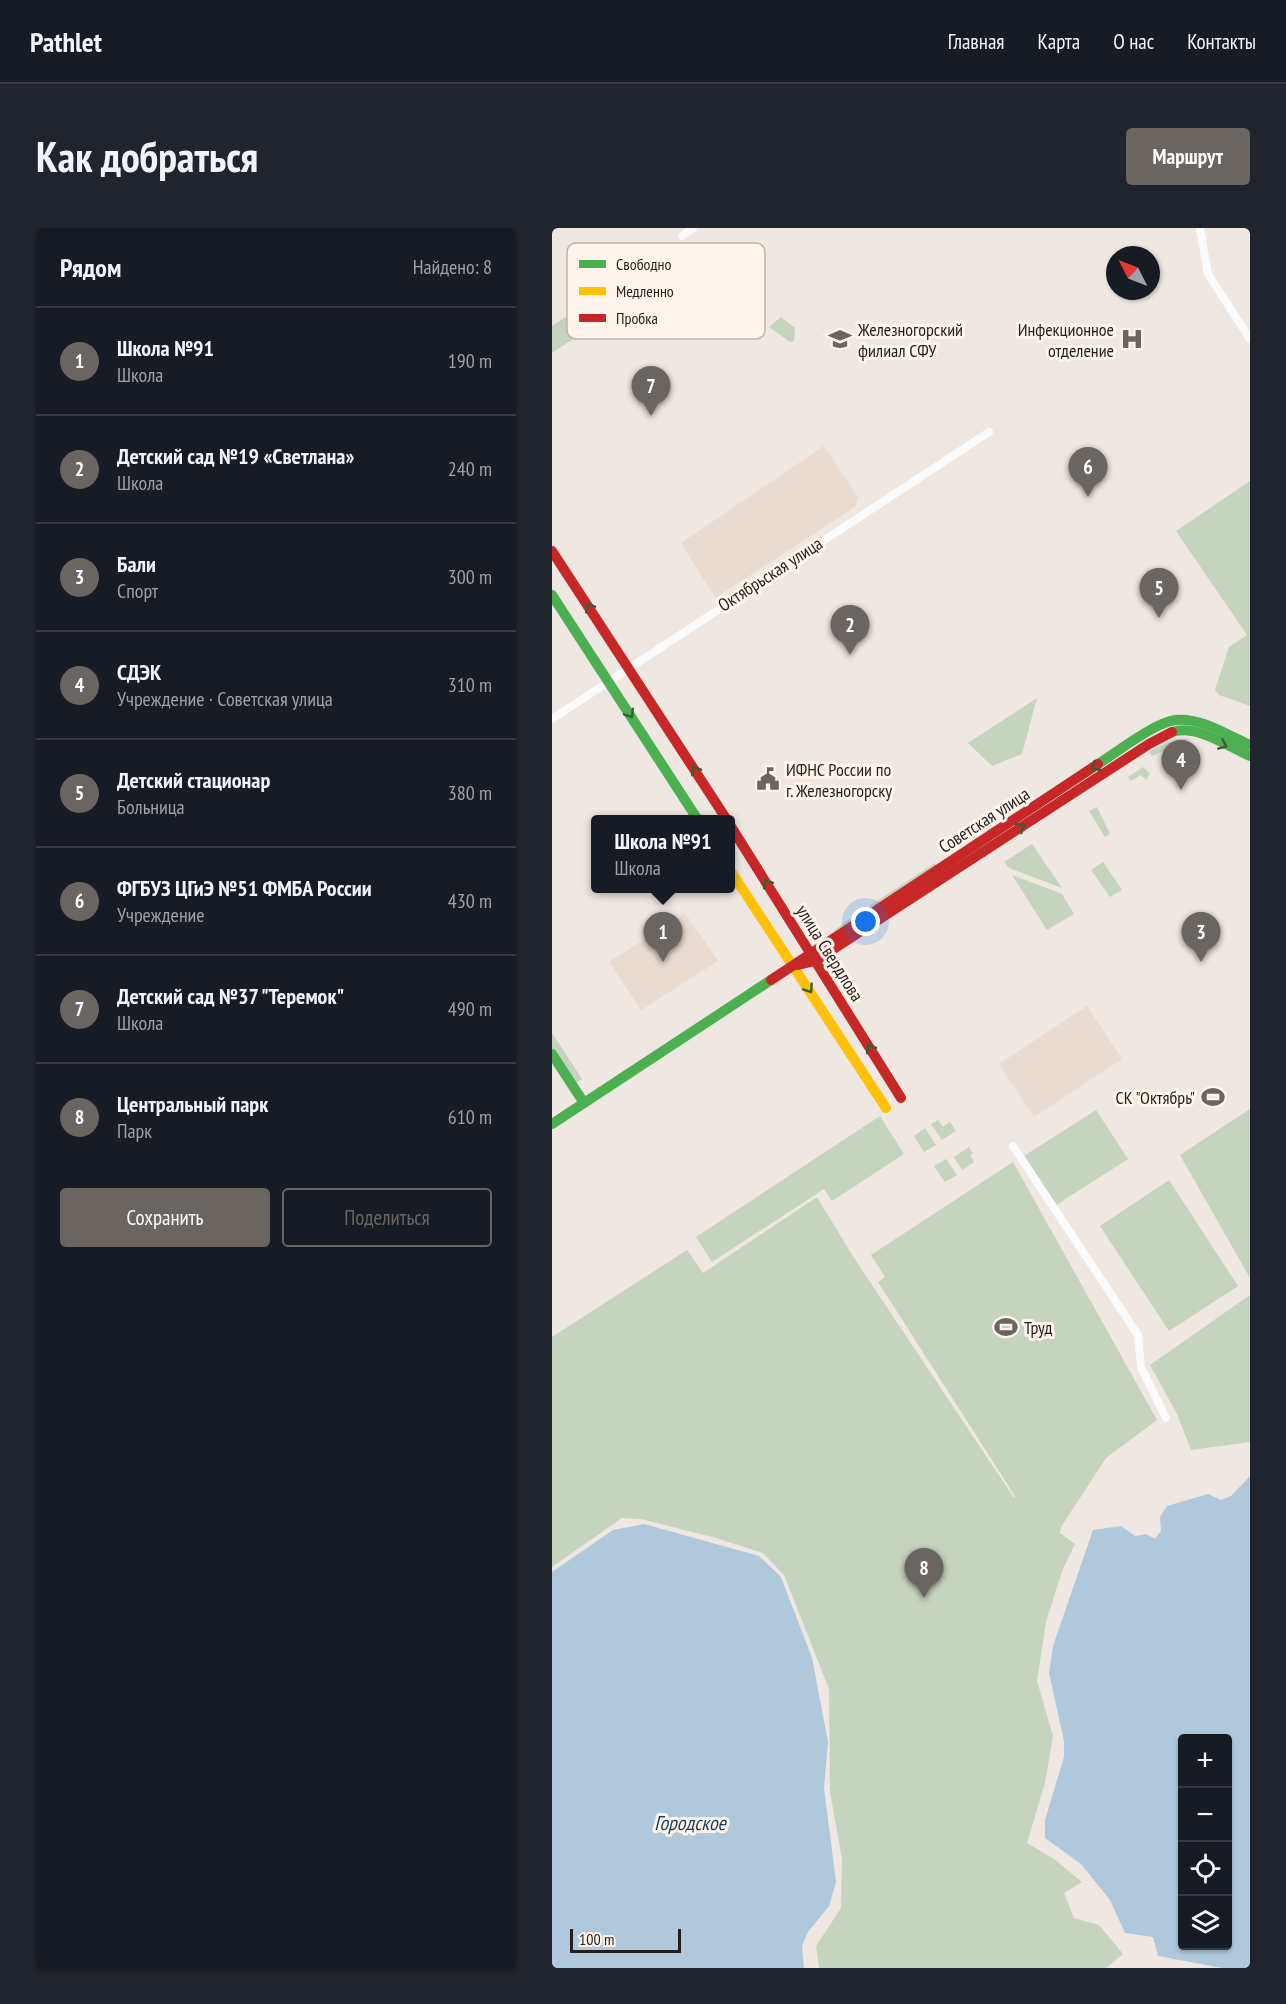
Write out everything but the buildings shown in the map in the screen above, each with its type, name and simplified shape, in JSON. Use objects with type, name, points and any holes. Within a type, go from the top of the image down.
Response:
[{"type":"street","points":[[682,236],[693,228]]},
{"type":"street","points":[[1200,228],[1208,274],[1250,339]]},
{"type":"street","name":"Октябрьская улица","points":[[552,718],[989,432]]},
{"type":"street","points":[[552,551],[724,815]]},
{"type":"street","points":[[552,595],[695,815]]},
{"type":"street","points":[[1174,732],[1177,717],[1250,756]]},
{"type":"street","name":"Советская улица","points":[[552,1124],[792,966],[813,957],[1146,739],[1163,724],[1177,717]]},
{"type":"street","points":[[1198,729],[1250,745]]},
{"type":"street","name":"Советская улица","points":[[1146,739],[1182,730],[1198,729]]},
{"type":"street","name":"улица Свердлова","points":[[735,833],[901,1098]]},
{"type":"street","name":"улица Свердлова","points":[[735,878],[886,1107]]},
{"type":"street","points":[[552,1054],[584,1103]]},
{"type":"street","points":[[1013,1146],[1138,1335],[1141,1367],[1166,1418]]},
{"type":"shaded area","points":[[824,446],[858,497],[855,507],[715,598],[681,543]]},
{"type":"shaded area","points":[[685,913],[718,961],[641,1010],[609,962]]},
{"type":"shaded area","points":[[1087,1006],[1122,1059],[1034,1117],[999,1064]]},
{"type":"green space","points":[[567,316],[567,339],[573,339],[552,353],[552,326]]},
{"type":"green space","points":[[781,317],[795,328],[794,341],[790,342],[769,327]]},
{"type":"green space","points":[[1250,481],[1250,706],[1219,695],[1215,690],[1229,647],[1247,635],[1176,531]]},
{"type":"green space","points":[[1037,698],[1022,754],[992,766],[968,743]]},
{"type":"green space","points":[[1177,739],[1190,739],[1152,756],[1149,751]]},
{"type":"green space","points":[[1143,767],[1150,774],[1146,780],[1141,775],[1131,781],[1128,777]]},
{"type":"green space","points":[[1097,807],[1110,834],[1105,837],[1089,811]]},
{"type":"green space","points":[[1032,844],[1062,888],[1009,868],[1004,862]]},
{"type":"green space","points":[[1103,862],[1122,890],[1110,897],[1091,870]]},
{"type":"green space","points":[[935,863],[937,867],[822,941],[845,922]]},
{"type":"green space","points":[[1012,875],[1062,894],[1074,914],[1047,930]]},
{"type":"green space","points":[[552,1033],[582,1079],[574,1084],[552,1050]]},
{"type":"green space","points":[[1250,1109],[1250,1278],[1180,1155]]},
{"type":"green space","points":[[1096,1110],[1128,1159],[1056,1205],[1024,1156]]},
{"type":"green space","points":[[880,1116],[904,1154],[832,1201],[824,1189],[712,1262],[696,1237]]},
{"type":"green space","points":[[938,1120],[943,1127],[950,1122],[956,1131],[942,1140],[931,1124]]},
{"type":"green space","points":[[925,1128],[936,1145],[924,1152],[914,1136]]},
{"type":"green space","points":[[969,1147],[973,1153],[970,1155],[974,1162],[962,1170],[954,1157]]},
{"type":"green space","points":[[946,1159],[957,1175],[945,1182],[934,1166]]},
{"type":"green space","points":[[1013,1162],[1157,1420],[1106,1458],[1061,1527],[1060,1533],[1075,1544],[1062,1571],[1046,1622],[1037,1681],[1053,1736],[1045,1783],[1027,1843],[1054,1859],[1082,1882],[1064,1893],[1074,1918],[1099,1925],[1123,1954],[1106,1968],[819,1968],[816,1946],[841,1908],[842,1859],[830,1792],[829,1689],[784,1575],[763,1553],[716,1538],[641,1519],[622,1518],[552,1567],[552,1337],[687,1250],[703,1273],[817,1197],[854,1258],[1014,1498],[1015,1496],[878,1282],[885,1277],[871,1255]]},
{"type":"green space","points":[[1169,1180],[1238,1286],[1169,1331],[1100,1226]]},
{"type":"green space","points":[[1250,1295],[1250,1442],[1191,1450],[1177,1414],[1150,1365]]},
{"type":"water","points":[[1250,1476],[1250,1968],[1222,1968],[1158,1956],[1153,1937],[1125,1933],[1110,1900],[1081,1864],[1045,1838],[1045,1820],[1064,1757],[1064,1741],[1049,1673],[1053,1646],[1093,1530],[1121,1526],[1135,1536],[1146,1534],[1155,1539],[1161,1531],[1160,1517],[1167,1506],[1208,1494],[1221,1500],[1231,1496]]},
{"type":"water","name":"Городское","points":[[644,1524],[759,1556],[781,1577],[812,1658],[828,1742],[824,1788],[836,1882],[829,1906],[808,1932],[802,1946],[804,1968],[552,1968],[552,1572],[613,1530]]},
{"type":"traffic: fast","points":[[552,595],[695,815]]},
{"type":"traffic: fast","points":[[1098,764],[1146,732],[1175,720],[1204,724],[1250,745]]},
{"type":"traffic: fast","points":[[1172,732],[1182,730],[1202,733],[1250,756]]},
{"type":"traffic: fast","points":[[552,1124],[771,980]]},
{"type":"traffic: fast","points":[[552,1054],[584,1103]]},
{"type":"traffic: slow","points":[[735,878],[886,1108]]},
{"type":"traffic: jam","points":[[552,551],[724,815]]},
{"type":"traffic: jam","points":[[798,965],[815,961],[1149,744],[1172,732]]},
{"type":"traffic: jam","points":[[771,980],[1098,764]]},
{"type":"traffic: jam","points":[[735,833],[901,1098]]},
{"type":"place","name":"Железногорский филиал СФУ","points":[[840,339]]},
{"type":"place","name":"Инфекционное отделение","points":[[1132,339]]},
{"type":"place","name":"Детский сад №37 \"Теремок\"","points":[[651,416]]},
{"type":"place","name":"ФГБУЗ ЦГиЭ №51 ФМБА России","points":[[1088,497]]},
{"type":"place","name":"Детский стационар","points":[[1159,618]]},
{"type":"place","name":"Детский сад №19 «Светлана»","points":[[850,655]]},
{"type":"place","name":"ИФНС России по г. Железногорску","points":[[768,779]]},
{"type":"place","name":"СДЭК","points":[[1181,790]]},
{"type":"place","name":"Школа №91","points":[[663,962]]},
{"type":"place","name":"Бали","points":[[1201,962]]},
{"type":"place","name":"СК \"Октябрь\"","points":[[1213,1097]]},
{"type":"place","name":"Труд","points":[[1006,1327]]},
{"type":"place","name":"Центральный парк","points":[[924,1598]]}]
